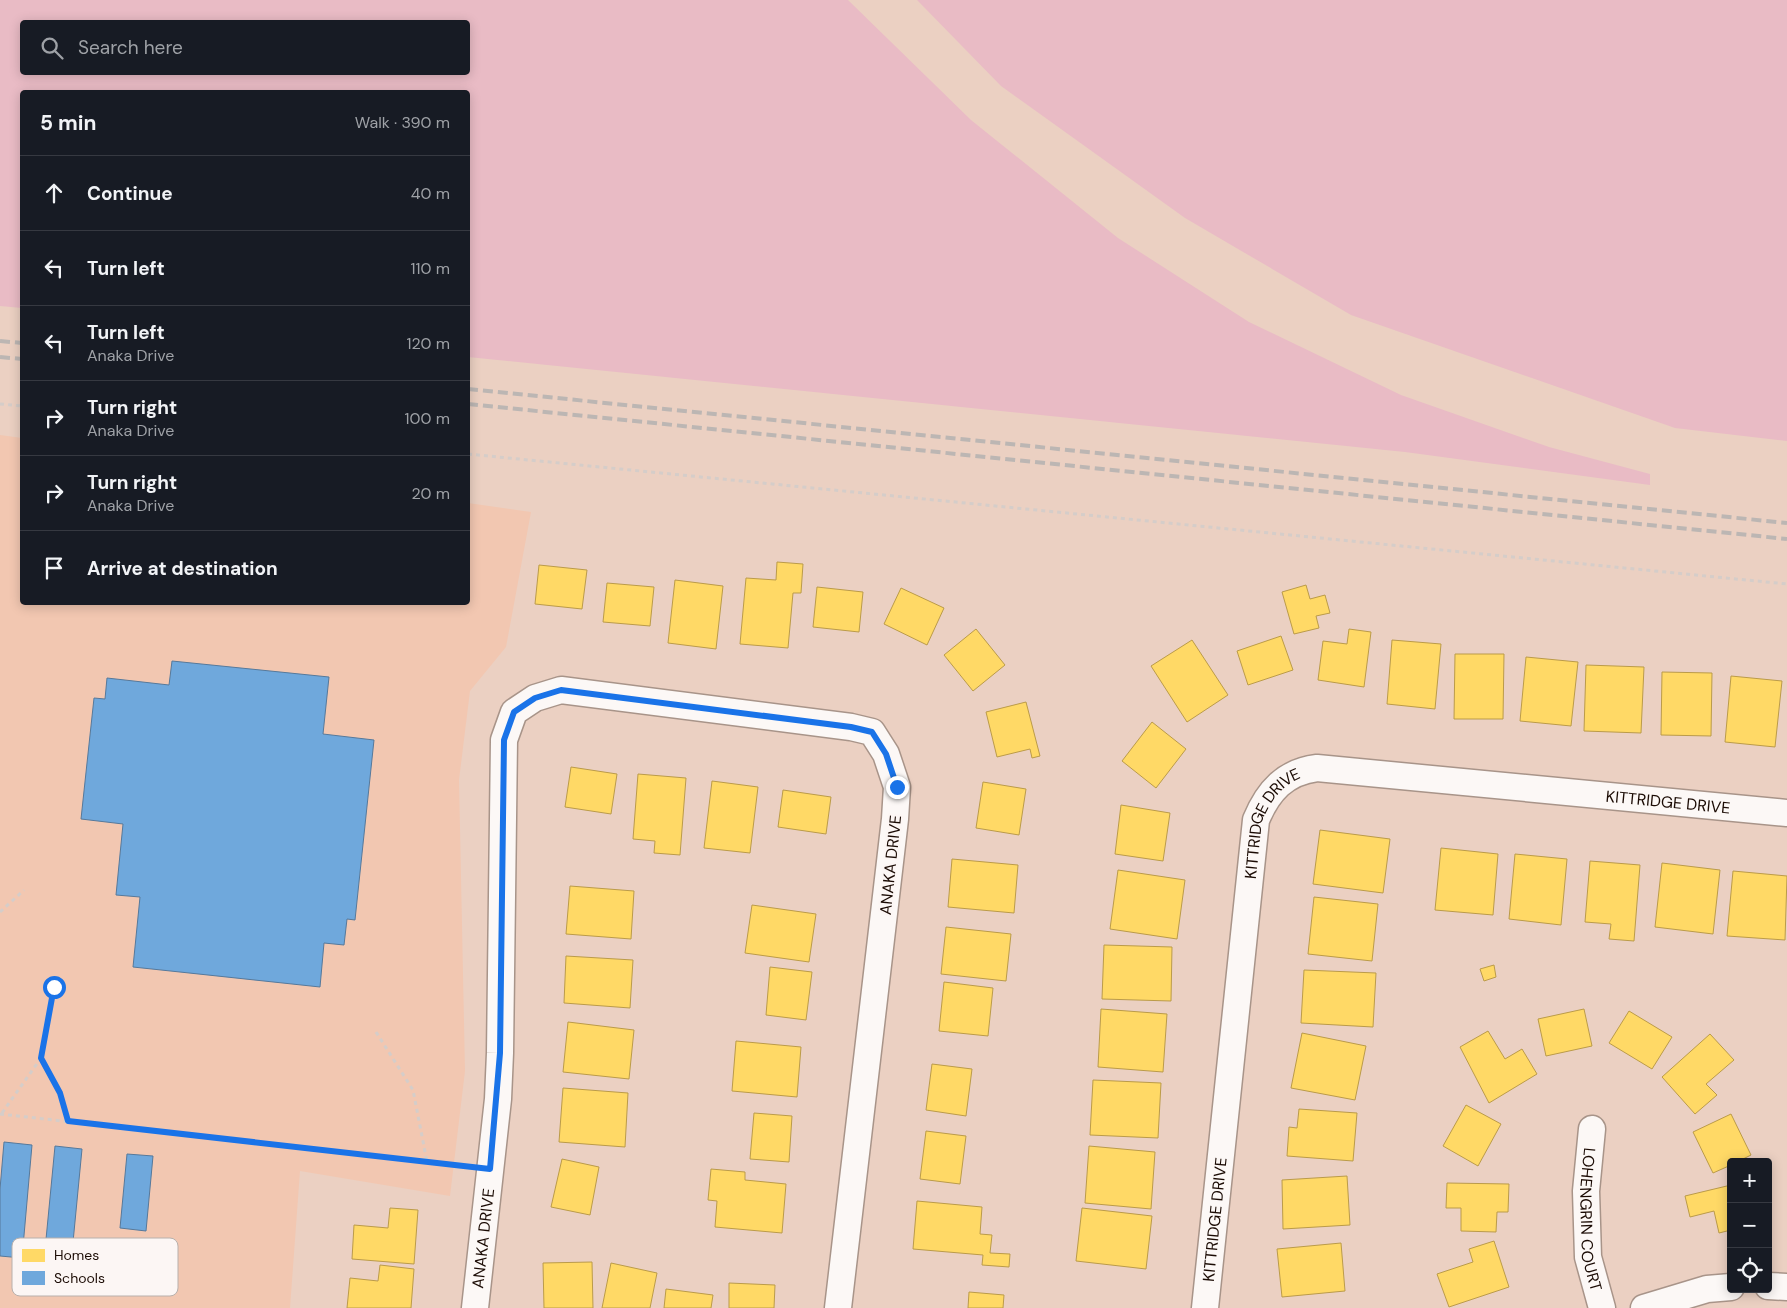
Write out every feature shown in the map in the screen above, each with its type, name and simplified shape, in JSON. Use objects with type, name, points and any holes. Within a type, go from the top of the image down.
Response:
[{"type":"street","name":"ANAKA DRIVE","points":[[475,1308],[500,1053],[504,740],[514,712],[535,698],[561,690],[851,727],[872,732],[886,754],[897,787],[838,1308]]},
{"type":"street","name":"KITTRIDGE DRIVE","points":[[1204,1308],[1256,820],[1263,802],[1281,782],[1300,770],[1317,768],[1787,813]]},
{"type":"street","name":"LOHENGRIN COURT","points":[[1592,1129],[1586,1191],[1588,1257],[1602,1308]]},
{"type":"street","points":[[1772,1286],[1787,1287]]},
{"type":"street","points":[[1644,1308],[1707,1289],[1727,1287]]},
{"type":"path","points":[[0,404],[20,406]]},
{"type":"path","points":[[470,454],[1787,584]]},
{"type":"path","points":[[0,912],[24,890]]},
{"type":"path","points":[[54,987],[41,1058],[1,1113],[490,1169]]},
{"type":"path","points":[[376,1032],[412,1090],[427,1162]]},
{"type":"path","points":[[41,1058],[60,1093],[68,1121]]},
{"type":"shaded area","points":[[0,0],[848,0],[971,120],[1118,238],[1249,322],[1401,395],[1549,447],[1650,474],[1650,485],[1405,452],[470,357],[470,90],[20,90],[20,308],[0,306]]},
{"type":"shaded area","points":[[917,0],[1787,0],[1787,441],[1675,428],[1351,315],[1185,218],[1001,86]]},
{"type":"shaded area","points":[[0,435],[20,438],[20,605],[470,605],[470,503],[531,512],[506,647],[470,691],[459,780],[465,1071],[450,1196],[300,1171],[290,1308],[0,1308]]},
{"type":"building: Homes","points":[[777,562],[803,564],[801,593],[793,593],[788,648],[740,644],[746,578],[776,580]]},
{"type":"building: Homes","points":[[539,565],[587,570],[582,609],[535,604]]},
{"type":"building: Homes","points":[[675,580],[723,586],[716,649],[668,643]]},
{"type":"building: Homes","points":[[607,583],[654,587],[650,626],[603,622]]},
{"type":"building: Homes","points":[[1306,585],[1310,599],[1325,595],[1330,613],[1316,616],[1319,628],[1294,634],[1282,592]]},
{"type":"building: Homes","points":[[817,587],[863,592],[859,632],[813,627]]},
{"type":"building: Homes","points":[[901,588],[944,608],[927,645],[884,624]]},
{"type":"building: Homes","points":[[976,629],[1005,665],[973,691],[944,655]]},
{"type":"building: Homes","points":[[1349,629],[1371,632],[1364,687],[1318,680],[1323,641],[1347,644]]},
{"type":"building: Homes","points":[[1281,636],[1293,670],[1248,685],[1237,651]]},
{"type":"building: Homes","points":[[1192,640],[1228,695],[1187,722],[1151,666]]},
{"type":"building: Homes","points":[[1392,640],[1441,644],[1435,709],[1387,704]]},
{"type":"building: Homes","points":[[1455,654],[1504,654],[1503,719],[1454,719]]},
{"type":"building: Homes","points":[[1526,657],[1578,662],[1571,726],[1520,721]]},
{"type":"building: Homes","points":[[1586,665],[1644,667],[1641,733],[1584,731]]},
{"type":"building: Homes","points":[[1662,672],[1712,673],[1711,736],[1661,735]]},
{"type":"building: Homes","points":[[1731,676],[1782,681],[1775,747],[1725,742]]},
{"type":"building: Homes","points":[[1026,702],[1040,756],[1032,758],[1030,749],[997,757],[986,712]]},
{"type":"building: Homes","points":[[1152,722],[1186,749],[1156,788],[1122,761]]},
{"type":"building: Homes","points":[[571,767],[617,774],[611,814],[565,807]]},
{"type":"building: Homes","points":[[638,774],[686,778],[680,855],[654,853],[655,841],[633,839]]},
{"type":"building: Homes","points":[[712,781],[758,787],[750,853],[704,848]]},
{"type":"building: Homes","points":[[983,782],[1026,789],[1019,835],[976,828]]},
{"type":"building: Homes","points":[[783,790],[831,797],[826,834],[778,827]]},
{"type":"building: Homes","points":[[1121,805],[1170,813],[1163,861],[1115,854]]},
{"type":"building: Homes","points":[[1320,830],[1390,839],[1383,893],[1313,884]]},
{"type":"building: Homes","points":[[1441,848],[1498,854],[1493,915],[1435,910]]},
{"type":"building: Homes","points":[[1515,854],[1567,859],[1561,925],[1509,919]]},
{"type":"building: Homes","points":[[952,859],[1018,865],[1014,913],[948,907]]},
{"type":"building: Homes","points":[[1590,861],[1640,865],[1634,941],[1609,939],[1611,924],[1585,922]]},
{"type":"building: Homes","points":[[1662,863],[1720,870],[1713,934],[1655,927]]},
{"type":"building: Homes","points":[[1118,870],[1185,880],[1177,939],[1110,929]]},
{"type":"building: Homes","points":[[1733,871],[1787,876],[1785,940],[1727,936]]},
{"type":"building: Homes","points":[[570,886],[634,891],[631,939],[566,934]]},
{"type":"building: Homes","points":[[1314,897],[1378,904],[1372,961],[1308,954]]},
{"type":"building: Homes","points":[[752,905],[816,914],[809,962],[745,953]]},
{"type":"building: Homes","points":[[946,927],[1011,934],[1006,981],[941,974]]},
{"type":"building: Homes","points":[[1104,945],[1172,947],[1171,1001],[1102,999]]},
{"type":"building: Homes","points":[[566,956],[633,960],[630,1008],[564,1003]]},
{"type":"building: Homes","points":[[1494,965],[1496,977],[1484,981],[1480,969]]},
{"type":"building: Homes","points":[[770,967],[812,972],[806,1020],[766,1015]]},
{"type":"building: Homes","points":[[1304,970],[1376,973],[1373,1027],[1301,1023]]},
{"type":"building: Homes","points":[[944,982],[993,988],[988,1036],[939,1031]]},
{"type":"building: Homes","points":[[1101,1009],[1167,1014],[1163,1072],[1098,1067]]},
{"type":"building: Homes","points":[[1584,1009],[1592,1046],[1546,1056],[1538,1019]]},
{"type":"building: Homes","points":[[1629,1011],[1672,1037],[1652,1069],[1609,1043]]},
{"type":"building: Homes","points":[[568,1022],[634,1030],[629,1079],[563,1072]]},
{"type":"building: Homes","points":[[1488,1031],[1505,1059],[1522,1049],[1537,1074],[1489,1103],[1460,1047]]},
{"type":"building: Homes","points":[[1302,1033],[1366,1046],[1355,1100],[1291,1088]]},
{"type":"building: Homes","points":[[1710,1034],[1734,1060],[1706,1084],[1717,1095],[1695,1114],[1662,1077]]},
{"type":"building: Homes","points":[[736,1041],[801,1047],[797,1097],[732,1091]]},
{"type":"building: Homes","points":[[932,1064],[972,1069],[966,1116],[926,1110]]},
{"type":"building: Homes","points":[[1093,1080],[1161,1083],[1158,1138],[1090,1135]]},
{"type":"building: Homes","points":[[563,1088],[628,1093],[625,1147],[559,1142]]},
{"type":"building: Homes","points":[[1466,1105],[1501,1124],[1478,1166],[1443,1146]]},
{"type":"building: Homes","points":[[1299,1109],[1357,1113],[1353,1161],[1287,1156],[1289,1127],[1297,1128]]},
{"type":"building: Homes","points":[[754,1113],[792,1116],[789,1162],[750,1159]]},
{"type":"building: Homes","points":[[1731,1114],[1751,1155],[1745,1158],[1727,1158],[1727,1167],[1713,1173],[1693,1132]]},
{"type":"building: Homes","points":[[926,1131],[966,1136],[960,1184],[920,1179]]},
{"type":"building: Homes","points":[[1089,1146],[1155,1152],[1151,1209],[1085,1203]]},
{"type":"building: Homes","points":[[562,1159],[599,1167],[590,1215],[551,1207]]},
{"type":"building: Homes","points":[[711,1169],[745,1172],[745,1180],[786,1184],[782,1233],[715,1227],[717,1201],[708,1200]]},
{"type":"building: Homes","points":[[1347,1176],[1350,1225],[1283,1229],[1282,1180]]},
{"type":"building: Homes","points":[[1447,1183],[1509,1184],[1508,1212],[1497,1212],[1496,1232],[1461,1231],[1461,1208],[1446,1208]]},
{"type":"building: Homes","points":[[1727,1186],[1727,1231],[1719,1233],[1714,1211],[1690,1217],[1685,1196]]},
{"type":"building: Homes","points":[[917,1201],[982,1207],[980,1234],[992,1235],[990,1253],[1010,1254],[1009,1267],[982,1265],[983,1255],[913,1249]]},
{"type":"building: Homes","points":[[390,1208],[418,1210],[414,1264],[352,1259],[354,1225],[388,1228]]},
{"type":"building: Homes","points":[[1082,1208],[1152,1216],[1146,1269],[1076,1261]]},
{"type":"building: Homes","points":[[1494,1241],[1509,1287],[1449,1307],[1437,1274],[1473,1262],[1469,1249]]},
{"type":"building: Homes","points":[[1341,1243],[1345,1291],[1282,1297],[1277,1249]]},
{"type":"building: Homes","points":[[592,1262],[593,1308],[544,1308],[543,1263]]},
{"type":"building: Homes","points":[[611,1263],[657,1273],[650,1308],[602,1308]]},
{"type":"building: Homes","points":[[380,1265],[414,1269],[411,1308],[347,1308],[350,1278],[378,1281]]},
{"type":"building: Homes","points":[[729,1283],[775,1285],[774,1308],[729,1308]]},
{"type":"building: Homes","points":[[666,1289],[713,1295],[711,1308],[664,1308]]},
{"type":"building: Homes","points":[[969,1292],[1004,1295],[1003,1308],[968,1308]]},
{"type":"building: Schools","points":[[172,661],[329,677],[323,734],[374,740],[355,920],[347,919],[344,945],[324,943],[320,987],[133,967],[140,897],[116,895],[123,824],[81,819],[94,698],[105,699],[107,678],[169,685]]},
{"type":"building: Schools","points":[[4,1142],[32,1145],[24,1238],[12,1238],[12,1257],[0,1256],[0,1189]]},
{"type":"building: Schools","points":[[55,1146],[82,1149],[73,1238],[46,1238]]},
{"type":"building: Schools","points":[[127,1154],[153,1156],[146,1231],[120,1228]]},
{"type":"railway","points":[[0,341],[20,343]]},
{"type":"railway","points":[[0,357],[20,359]]},
{"type":"railway","points":[[470,389],[1787,523]]},
{"type":"railway","points":[[470,404],[1787,539]]},
{"type":"route","points":[[54,987],[41,1058],[60,1093],[68,1121],[490,1169],[498,1100],[500,1053],[504,740],[514,712],[535,698],[561,690],[851,727],[872,732],[886,754],[897,787]]}]
